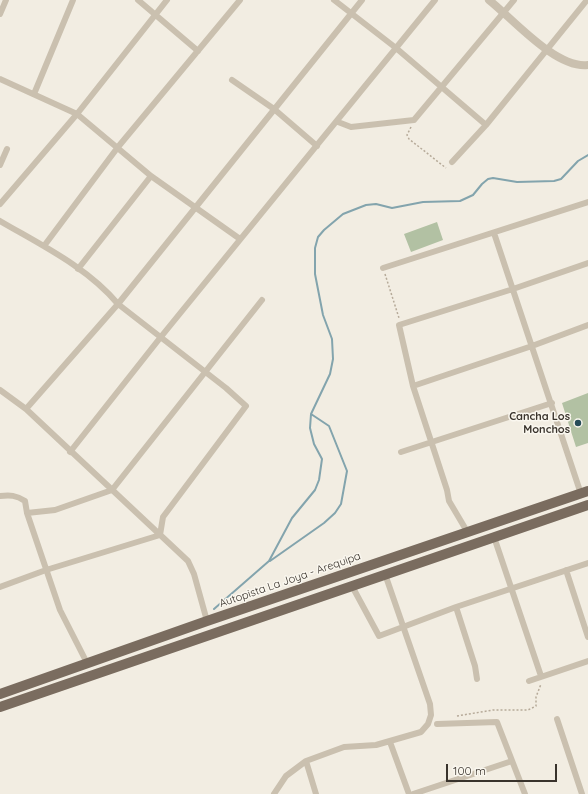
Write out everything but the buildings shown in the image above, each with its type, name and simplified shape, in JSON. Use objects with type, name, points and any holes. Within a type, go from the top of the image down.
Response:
[{"type":"main road","name":"Autopista La Joya - Arequipa","points":[[0,694],[207,620],[584,493]]},
{"type":"main road","points":[[0,707],[588,505]]},
{"type":"street","points":[[0,14],[6,0]]},
{"type":"street","points":[[34,94],[73,0]]},
{"type":"street","points":[[139,0],[154,15],[198,51]]},
{"type":"street","points":[[0,204],[77,114],[166,0]]},
{"type":"street","points":[[44,246],[118,147],[240,0]]},
{"type":"street","points":[[334,0],[396,48],[441,88],[486,124]]},
{"type":"street","points":[[26,410],[118,304],[362,0]]},
{"type":"street","points":[[70,452],[160,338],[240,239],[338,122],[435,0]]},
{"type":"street","points":[[490,0],[546,50],[560,59],[577,65],[588,65]]},
{"type":"street","points":[[338,122],[345,126],[351,127],[414,120],[514,0]]},
{"type":"street","points":[[452,162],[486,124],[587,0]]},
{"type":"street","points":[[0,79],[77,114],[152,176],[196,206],[240,239]]},
{"type":"street","points":[[232,80],[274,109],[317,146]]},
{"type":"street","points":[[0,166],[8,149]]},
{"type":"street","points":[[78,269],[152,176]]},
{"type":"street","points":[[383,268],[588,202]]},
{"type":"street","points":[[0,221],[44,246],[104,287],[118,304],[206,374],[226,388],[246,406],[163,517],[160,535]]},
{"type":"street","points":[[494,233],[584,493]]},
{"type":"street","points":[[468,533],[449,501],[447,490],[414,386],[399,325],[513,289],[588,263]]},
{"type":"street","points":[[27,513],[55,510],[112,490],[206,374],[262,300]]},
{"type":"street","points":[[414,386],[532,346],[588,325]]},
{"type":"street","points":[[0,390],[26,410],[188,561],[194,574],[207,620]]},
{"type":"street","points":[[401,452],[552,403]]},
{"type":"street","points":[[0,496],[11,495],[25,501],[27,513],[60,610],[87,663]]},
{"type":"street","points":[[0,587],[46,570],[160,535]]},
{"type":"street","points":[[494,537],[541,676]]},
{"type":"street","points":[[352,586],[379,636],[456,607],[511,590],[588,563]]},
{"type":"street","points":[[566,570],[588,637]]},
{"type":"street","points":[[274,794],[286,776],[306,761],[344,747],[371,746],[390,742],[421,732],[425,729],[431,715],[430,704],[385,574]]},
{"type":"street","points":[[456,607],[475,666],[477,679]]},
{"type":"street","points":[[529,681],[588,661]]},
{"type":"street","points":[[557,719],[582,794]]},
{"type":"street","points":[[437,724],[497,722],[525,794]]},
{"type":"street","points":[[390,742],[409,794]]},
{"type":"street","points":[[306,761],[316,794]]},
{"type":"street","points":[[413,794],[512,762]]},
{"type":"path","points":[[414,120],[408,132],[409,139],[446,168]]},
{"type":"path","points":[[383,268],[399,317],[399,325]]},
{"type":"path","points":[[445,724],[454,717],[464,714],[493,710],[528,710],[536,706],[536,697],[541,683],[541,676]]},
{"type":"green space","points":[[437,222],[443,240],[411,252],[404,234]]},
{"type":"green space","name":"Cancha Los Monchos","points":[[588,393],[588,443],[576,447],[562,403]]},
{"type":"waterway","points":[[214,609],[269,561],[292,518],[315,490],[319,480],[322,459],[314,444],[310,428],[311,414],[330,374],[333,359],[332,339],[323,315],[315,274],[315,248],[318,237],[343,214],[366,205],[376,204],[392,208],[423,202],[460,201],[473,195],[482,184],[488,179],[493,178],[517,182],[554,181],[561,179],[578,161],[588,155]]},
{"type":"waterway","points":[[270,561],[324,523],[335,513],[341,504],[347,471],[329,426],[311,414]]},
{"type":"place","name":"Cancha Los Monchos","points":[[578,423]]}]
